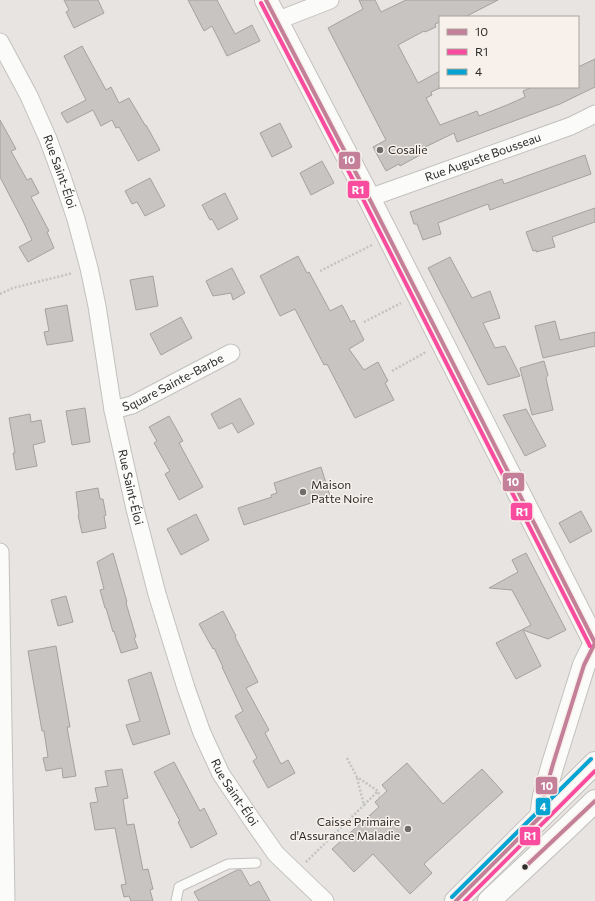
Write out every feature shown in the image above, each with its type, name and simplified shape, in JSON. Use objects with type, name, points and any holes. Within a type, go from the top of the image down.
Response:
[{"type":"main road","points":[[266,0],[369,198],[595,643],[584,666],[555,757],[540,816]]},
{"type":"main road","points":[[456,901],[595,762]]},
{"type":"main road","points":[[489,901],[595,801]]},
{"type":"main road","points":[[568,827],[595,819]]},
{"type":"street","points":[[276,20],[330,0]]},
{"type":"street","name":"Rue Saint-Éloi","points":[[2,51],[29,96],[48,138],[76,220],[98,306],[113,410],[135,509],[157,594],[186,688],[202,733],[221,774],[247,814],[276,854],[325,901]]},
{"type":"street","name":"Rue Auguste Bousseau","points":[[369,198],[571,126],[595,114]]},
{"type":"street","name":"Square Sainte-Barbe","points":[[113,410],[132,405],[231,353]]},
{"type":"street","points":[[0,552],[6,901]]},
{"type":"lane","points":[[176,901],[179,887],[228,864],[256,864]]},
{"type":"path","points":[[320,271],[388,236]]},
{"type":"path","points":[[0,294],[13,288],[89,268]]},
{"type":"path","points":[[364,322],[418,295]]},
{"type":"path","points":[[392,371],[442,343]]},
{"type":"path","points":[[347,758],[357,777],[364,805]]},
{"type":"path","points":[[357,777],[378,791],[380,798]]},
{"type":"path","points":[[296,873],[309,858],[378,791]]},
{"type":"building","points":[[64,0],[98,0],[104,13],[74,28],[66,12],[69,10]]},
{"type":"building","points":[[188,0],[217,0],[235,34],[252,25],[260,41],[227,56],[212,26],[204,31]]},
{"type":"building","points":[[359,0],[375,0],[381,12],[406,0],[498,0],[467,16],[439,16],[439,22],[435,24],[436,27],[425,32],[424,31],[398,45],[418,83],[439,72],[440,88],[431,92],[432,95],[426,98],[440,125],[477,111],[479,116],[507,105],[525,97],[523,91],[530,88],[579,88],[579,67],[595,59],[595,87],[560,104],[457,142],[454,133],[417,151],[420,155],[400,166],[399,164],[386,171],[373,147],[386,140],[328,28],[363,9]]},
{"type":"building","points":[[82,46],[106,90],[111,87],[119,103],[129,98],[160,150],[138,161],[119,127],[116,128],[112,120],[101,126],[93,110],[67,123],[61,113],[86,100],[64,56]]},
{"type":"building","points":[[0,120],[16,149],[11,151],[27,180],[31,178],[39,193],[31,197],[49,231],[47,232],[54,248],[28,262],[19,247],[32,240],[0,177]]},
{"type":"building","points":[[280,123],[292,147],[272,157],[260,133]]},
{"type":"building","points":[[585,155],[591,174],[490,210],[488,204],[448,219],[438,223],[441,234],[423,240],[417,224],[414,224],[410,212],[502,179],[504,184]]},
{"type":"building","points":[[322,161],[334,183],[311,195],[300,173]]},
{"type":"building","points":[[150,178],[165,206],[145,216],[137,202],[132,204],[125,191]]},
{"type":"building","points":[[225,193],[238,219],[218,230],[212,219],[210,220],[202,205]]},
{"type":"building","points":[[595,208],[595,222],[552,237],[555,247],[536,252],[536,250],[533,251],[526,232]]},
{"type":"building","points":[[298,256],[307,273],[309,272],[330,311],[342,305],[351,322],[354,320],[364,340],[349,349],[364,370],[378,362],[388,381],[385,383],[394,400],[355,418],[327,364],[324,365],[295,309],[280,316],[260,276]]},
{"type":"building","points":[[450,257],[472,298],[490,291],[500,318],[483,323],[495,348],[505,346],[520,376],[488,385],[428,268]]},
{"type":"building","points":[[232,268],[245,293],[233,300],[231,293],[213,296],[206,281]]},
{"type":"building","points":[[153,276],[158,306],[136,310],[130,280]]},
{"type":"building","points":[[67,305],[73,341],[47,345],[44,332],[49,331],[45,309]]},
{"type":"building","points":[[181,317],[192,338],[161,355],[150,334]]},
{"type":"building","points":[[555,321],[560,340],[595,332],[595,346],[543,358],[535,326]]},
{"type":"building","points":[[544,361],[548,375],[546,378],[553,410],[532,415],[520,368]]},
{"type":"building","points":[[240,398],[254,424],[238,433],[232,423],[219,429],[211,414]]},
{"type":"building","points":[[85,408],[90,442],[72,445],[66,411]]},
{"type":"building","points":[[526,409],[546,446],[525,456],[503,415]]},
{"type":"building","points":[[30,414],[31,422],[41,420],[45,442],[33,445],[37,466],[16,470],[13,453],[15,453],[9,418]]},
{"type":"building","points":[[169,416],[183,441],[179,443],[203,487],[179,500],[165,474],[170,471],[154,443],[157,441],[149,427]]},
{"type":"building","points":[[321,467],[330,496],[244,525],[238,508],[272,497],[271,495],[277,493],[274,483]]},
{"type":"building","points":[[98,488],[100,499],[103,499],[106,515],[104,516],[106,528],[82,533],[78,515],[76,492]]},
{"type":"building","points":[[581,511],[592,531],[570,543],[559,523]]},
{"type":"building","points":[[196,514],[209,540],[181,555],[167,529]]},
{"type":"building","points":[[113,553],[136,637],[134,638],[138,648],[121,653],[100,590],[104,589],[97,562]]},
{"type":"building","points":[[526,553],[566,630],[548,639],[523,630],[541,666],[516,679],[496,643],[531,625],[512,590],[489,588],[518,572],[512,560]]},
{"type":"building","points":[[66,596],[73,622],[58,626],[51,600]]},
{"type":"building","points":[[223,611],[258,682],[246,688],[269,730],[265,733],[281,764],[288,760],[295,773],[268,788],[253,761],[257,758],[235,716],[243,711],[214,648],[213,649],[199,624]]},
{"type":"building","points":[[56,646],[70,727],[67,727],[76,776],[63,778],[62,768],[46,771],[43,758],[48,757],[28,651]]},
{"type":"building","points":[[151,672],[170,734],[133,745],[126,725],[140,721],[128,680]]},
{"type":"building","points":[[174,762],[200,811],[204,808],[217,834],[191,848],[178,822],[180,821],[154,772]]},
{"type":"building","points":[[407,763],[443,804],[482,769],[503,792],[424,864],[432,873],[410,894],[373,854],[354,872],[332,849],[379,807],[375,802],[387,791],[382,785]]},
{"type":"building","points":[[122,769],[128,798],[123,799],[127,825],[134,824],[143,870],[148,869],[153,889],[150,890],[153,901],[131,901],[129,896],[124,897],[121,885],[126,884],[115,828],[95,830],[90,803],[98,802],[95,788],[108,786],[105,771]]},
{"type":"building","points":[[237,870],[241,870],[250,886],[259,881],[270,901],[199,901],[194,892]]},
{"type":"transit line","name":"10","points":[[266,0],[369,198],[595,643]]},
{"type":"transit line","name":"R1","points":[[261,3],[364,201],[590,646]]},
{"type":"transit line","name":"10","points":[[456,901],[541,816],[544,796],[553,764],[584,665],[595,643]]},
{"type":"transit line","name":"4","points":[[452,897],[591,759]]},
{"type":"transit line","name":"R1","points":[[465,901],[595,771]]},
{"type":"transit line","name":"10","points":[[525,867],[595,801]]},
{"type":"place","name":"Cosalie","points":[[380,150]]},
{"type":"place","name":"Maison Patte Noire","points":[[303,492]]},
{"type":"place","name":"Caisse Primaire d'Assurance Maladie","points":[[408,829]]}]
